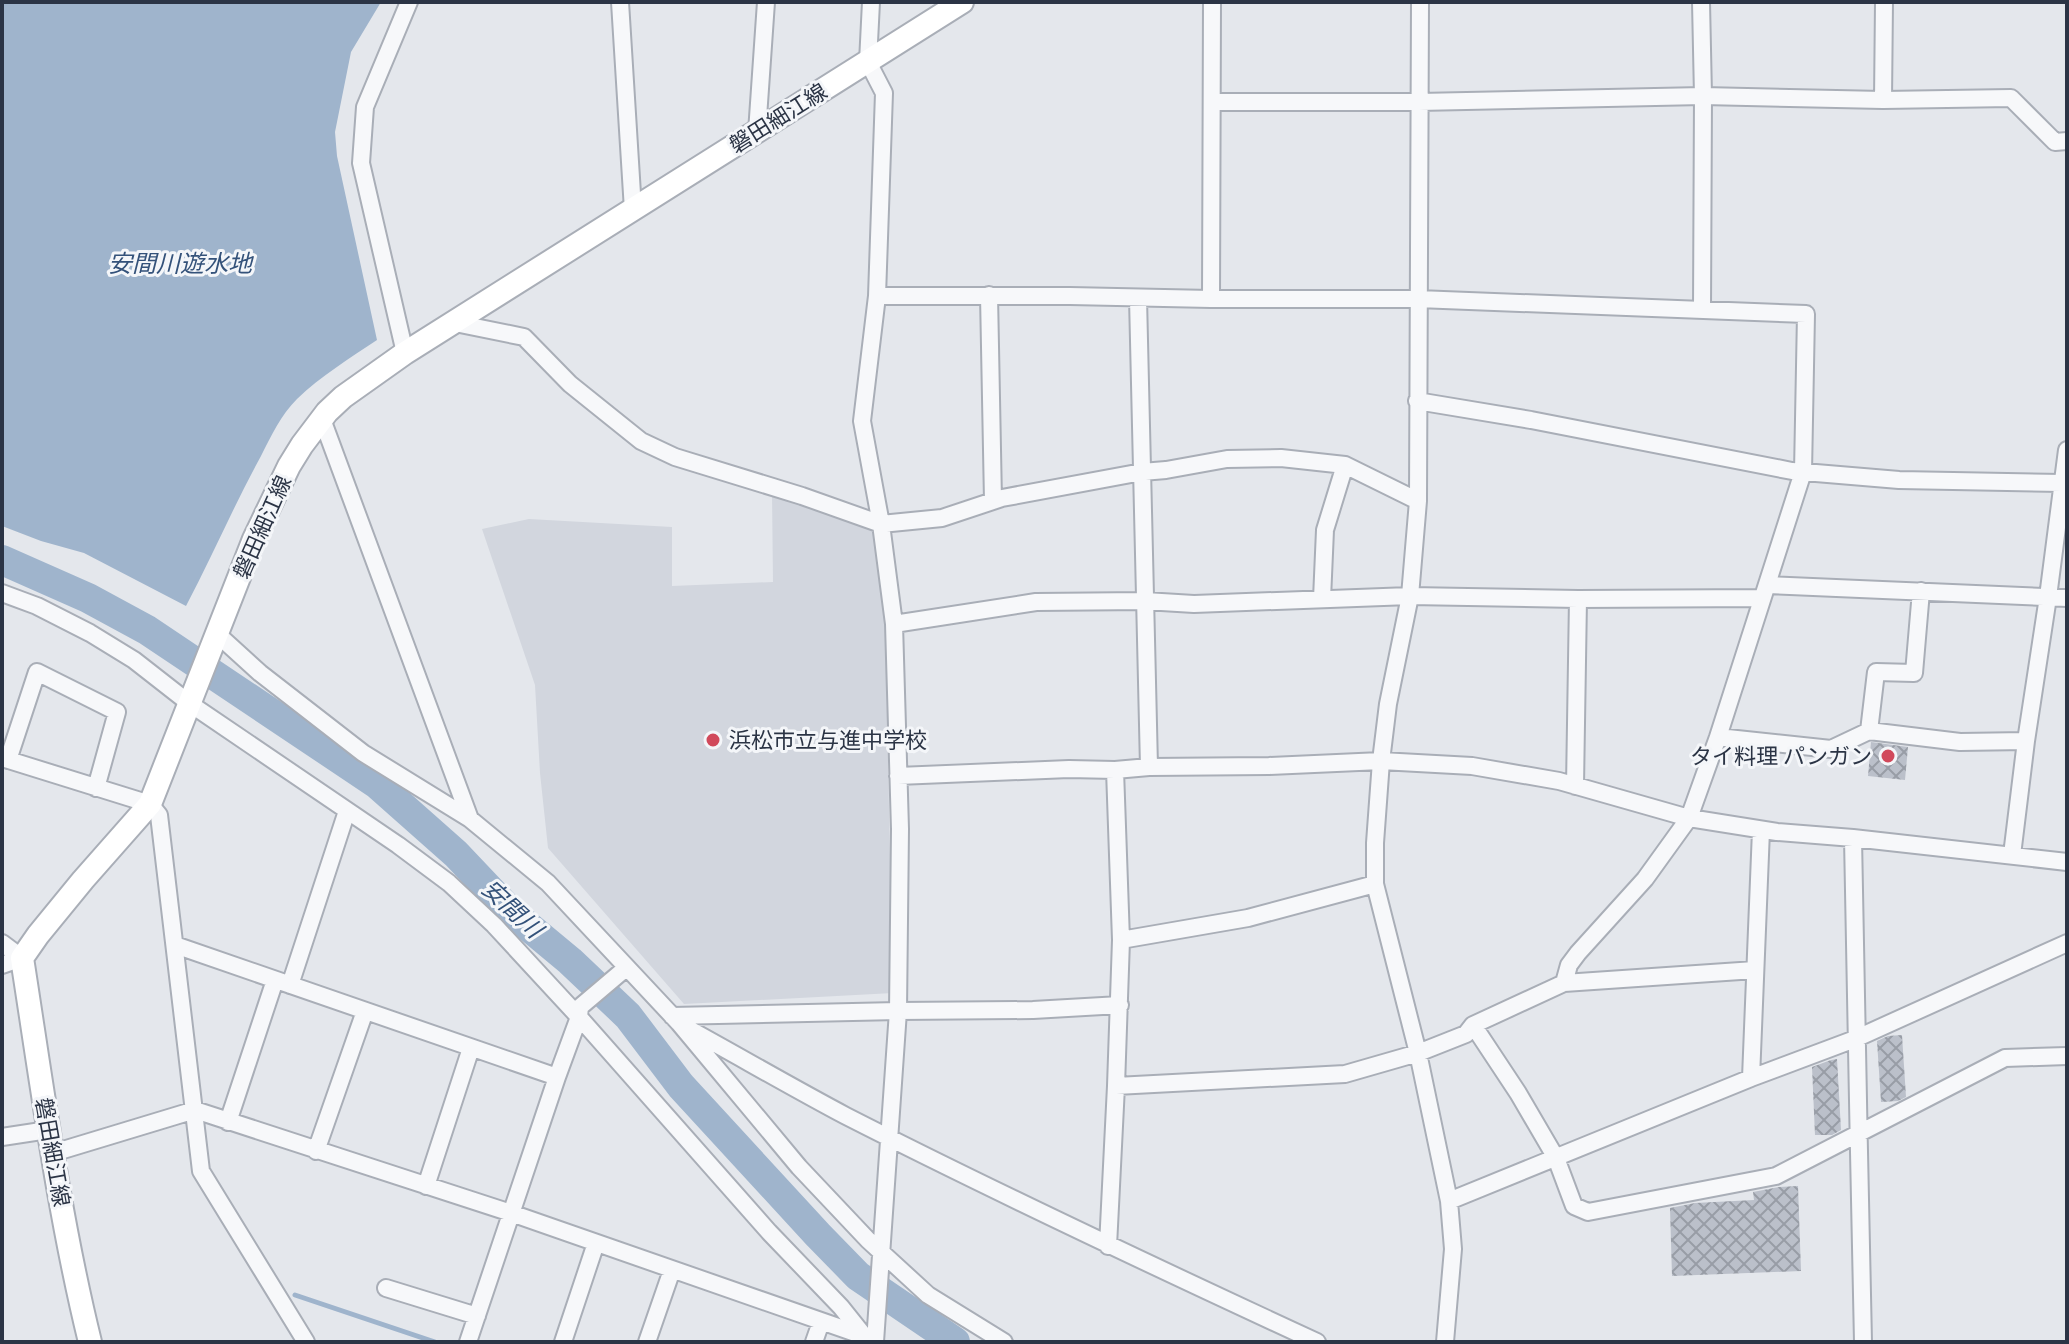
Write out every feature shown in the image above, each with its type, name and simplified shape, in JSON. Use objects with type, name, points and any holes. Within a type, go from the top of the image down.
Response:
[{"type":"main road","name":"磐田細江線","points":[[90,1342],[12,961],[150,804],[254,539],[289,466],[322,419],[343,397],[405,353],[962,2]]},
{"type":"street","points":[[405,353],[361,163],[365,107],[409,2]]},
{"type":"street","points":[[620,2],[633,210]]},
{"type":"street","points":[[757,132],[766,2]]},
{"type":"street","points":[[871,2],[868,62],[884,93],[877,296],[862,421],[881,524],[894,624],[900,829],[898,1011],[874,1338]]},
{"type":"street","points":[[1211,299],[1212,2]]},
{"type":"street","points":[[1420,2],[1418,501],[1410,596],[1388,704],[1381,761],[1375,884],[1418,1053],[1449,1201],[1453,1249],[1445,1342]]},
{"type":"street","points":[[1701,2],[1702,309]]},
{"type":"street","points":[[1883,100],[1884,2]]},
{"type":"street","points":[[1213,102],[1419,102],[1703,96],[1883,100],[2011,98],[2055,142],[2067,141]]},
{"type":"street","points":[[989,295],[993,501]]},
{"type":"street","points":[[877,296],[1418,299],[1806,314],[1803,472],[1689,818],[1645,879],[1578,953],[1569,965],[1564,983]]},
{"type":"street","points":[[1138,298],[1149,767]]},
{"type":"street","points":[[455,323],[524,337],[570,384],[641,441],[675,457],[881,524],[942,518],[993,501],[1227,459],[1281,458],[1345,465],[1418,501]]},
{"type":"street","points":[[1417,401],[1803,472],[1899,480],[2062,483]]},
{"type":"street","points":[[322,419],[470,819]]},
{"type":"street","points":[[2012,855],[2067,450]]},
{"type":"street","points":[[1322,599],[1325,530],[1345,465]]},
{"type":"street","points":[[894,624],[1036,602],[1194,604],[1410,596],[1578,599],[1765,591],[1921,591],[2067,598]]},
{"type":"street","points":[[1869,731],[1876,672],[1914,673],[1921,591]]},
{"type":"street","points":[[2,593],[37,606],[134,660],[189,703],[449,883],[579,1012],[769,1232],[874,1338]]},
{"type":"street","points":[[1575,786],[1578,599]]},
{"type":"street","points":[[216,633],[260,673],[363,753],[470,819],[548,883],[622,972],[676,1020],[799,1167],[880,1257],[928,1295],[1004,1342]]},
{"type":"street","points":[[96,788],[117,712],[37,672],[5,759],[96,788],[150,804],[159,815],[201,1171],[306,1342]]},
{"type":"street","points":[[1718,737],[1831,749],[1869,731],[1960,742],[2026,741]]},
{"type":"street","points":[[898,776],[1381,761],[1472,766],[1559,781],[1689,818],[1761,830],[2067,862]]},
{"type":"street","points":[[1108,1246],[1121,940],[1115,770]]},
{"type":"street","points":[[228,1122],[347,811]]},
{"type":"street","points":[[1751,1078],[1761,830]]},
{"type":"street","points":[[1853,838],[1863,1342]]},
{"type":"street","points":[[1121,940],[1248,918],[1375,884]]},
{"type":"street","points":[[2,943],[12,961]]},
{"type":"street","points":[[1449,1201],[1855,1039],[2067,943]]},
{"type":"street","points":[[175,945],[557,1077]]},
{"type":"street","points":[[1116,1086],[1345,1074],[1418,1053],[1466,1034],[1473,1025],[1564,983],[1755,970]]},
{"type":"street","points":[[468,1342],[579,1012],[622,972]]},
{"type":"street","points":[[676,1020],[1120,1005]]},
{"type":"street","points":[[316,1151],[365,1011]]},
{"type":"street","points":[[676,1020],[889,1138],[1108,1246],[1317,1342]]},
{"type":"street","points":[[1473,1025],[1556,1158],[1574,1206],[1588,1212],[1776,1176],[2005,1058],[2067,1056]]},
{"type":"street","points":[[426,1186],[471,1048]]},
{"type":"street","points":[[53,1153],[195,1110],[511,1213],[874,1338]]},
{"type":"street","points":[[2,1137],[48,1130]]},
{"type":"street","points":[[563,1342],[596,1243]]},
{"type":"street","points":[[647,1342],[672,1270]]},
{"type":"street","points":[[386,1288],[477,1316]]},
{"type":"street","points":[[814,1342],[821,1322]]},
{"type":"shaded area","name":"浜松市立与進中学校","points":[[772,492],[883,529],[893,993],[684,1004],[548,848],[535,685],[482,529],[529,519],[672,527],[672,586],[773,582]]},
{"type":"water","name":"安間川遊水地","points":[[2,2],[381,2],[351,52],[335,132],[337,156],[377,340],[316,383],[286,412],[186,606],[84,553],[2,526]]},
{"type":"building","name":"タイ料理 パンガン","points":[[1871,742],[1908,747],[1905,780],[1868,776]]},
{"type":"building","points":[[1902,1035],[1906,1097],[1881,1102],[1877,1041]]},
{"type":"building","points":[[1837,1059],[1841,1130],[1832,1135],[1815,1135],[1812,1067]]},
{"type":"building","points":[[1798,1186],[1801,1271],[1672,1276],[1670,1208],[1695,1203],[1754,1200],[1753,1192]]},
{"type":"waterway","name":"安間川","points":[[2,560],[88,598],[147,630],[377,784],[456,854],[511,912],[570,961],[628,1016],[681,1086],[858,1276],[955,1342]]},
{"type":"waterway","points":[[295,1295],[435,1342]]},
{"type":"place","name":"浜松市立与進中学校","points":[[713,740]]},
{"type":"place","name":"タイ料理 パンガン","points":[[1888,756]]}]
